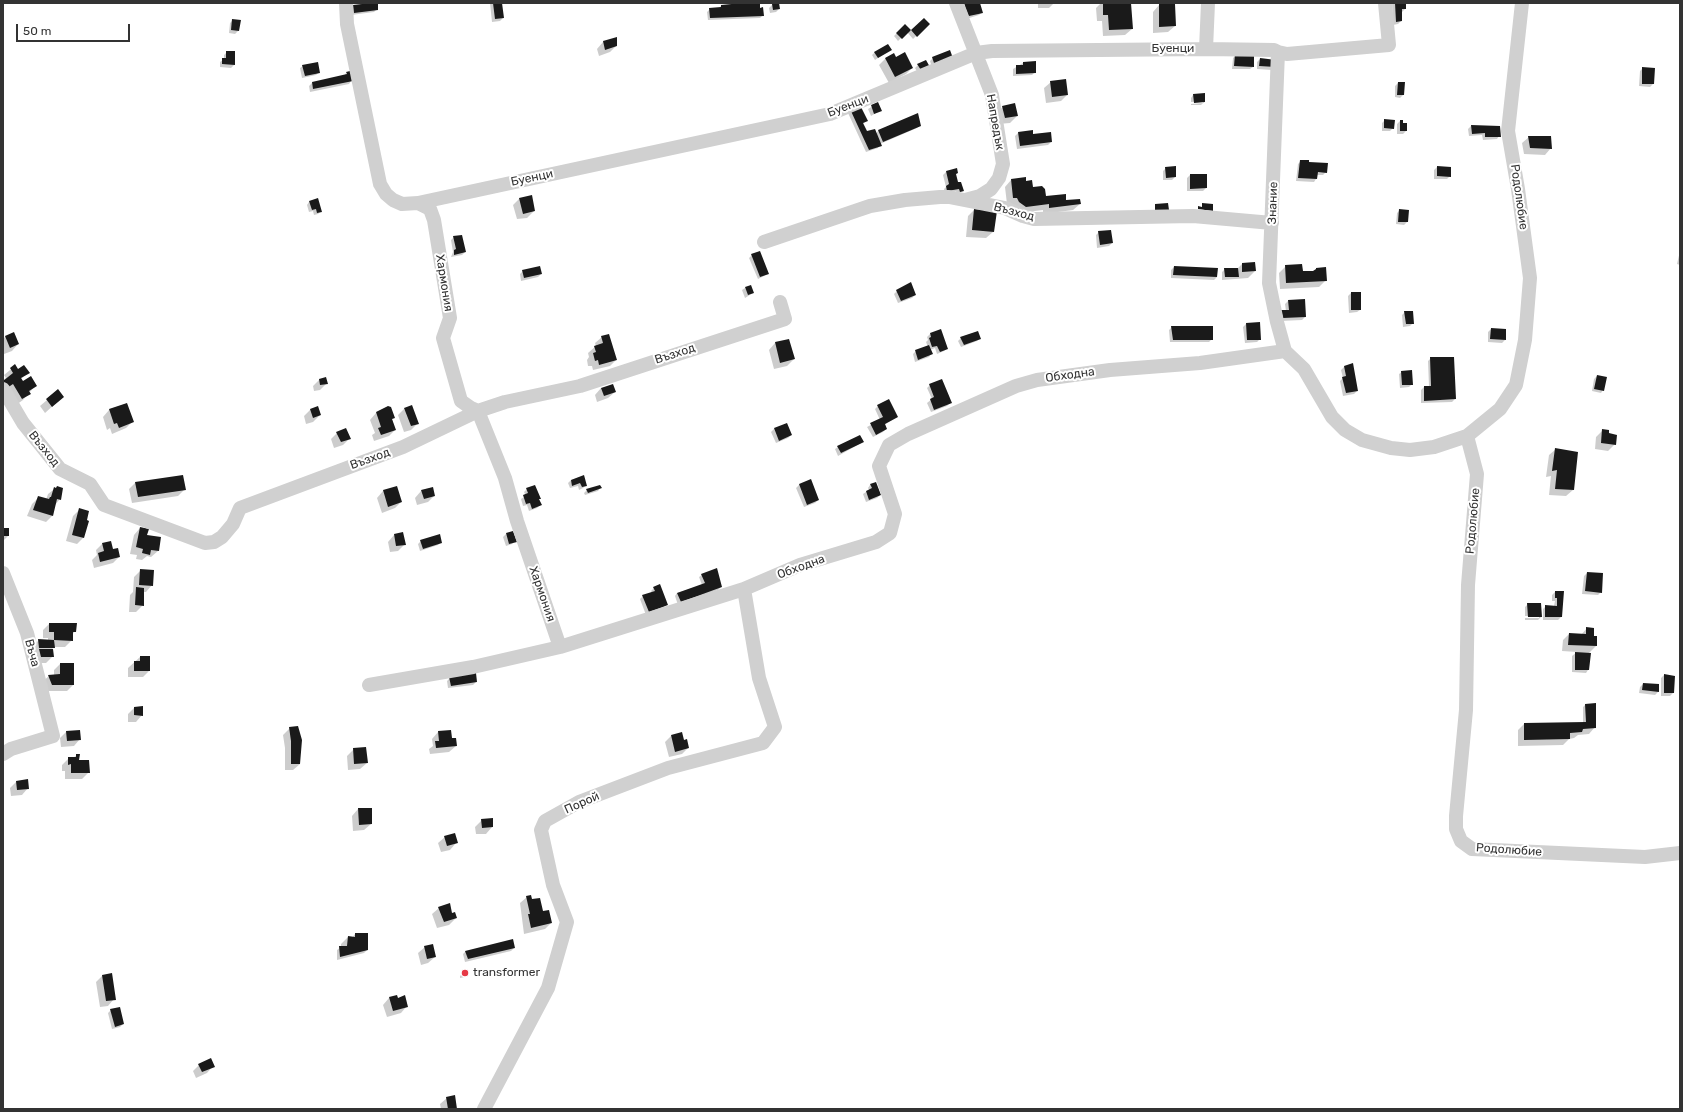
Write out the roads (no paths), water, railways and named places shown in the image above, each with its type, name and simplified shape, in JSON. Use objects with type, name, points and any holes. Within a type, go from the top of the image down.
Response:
[{"type":"street","points":[[346,3],[347,24],[380,184],[386,194],[393,200],[402,204],[418,203]]},
{"type":"street","name":"Напредък","points":[[956,3],[992,95],[1002,164],[999,178],[992,189],[980,196],[963,200]]},
{"type":"street","points":[[1206,49],[1208,3]]},
{"type":"street","name":"Буенци","points":[[418,203],[830,114],[976,53],[992,51],[1206,49],[1274,50],[1287,54],[1389,45],[1385,3]]},
{"type":"street","name":"Родолюбие","points":[[1522,3],[1508,131],[1518,189],[1530,278],[1525,340],[1516,385],[1500,409],[1467,436],[1477,474],[1468,585],[1466,710],[1456,829],[1461,841],[1472,849],[1645,857],[1680,852]]},
{"type":"street","name":"Знание","points":[[1278,52],[1269,283],[1285,351]]},
{"type":"street","name":"Възход","points":[[764,242],[870,206],[927,198],[948,197],[1005,208],[1034,219],[1193,216],[1272,223]]},
{"type":"street","name":"Хармония","points":[[418,203],[430,209],[434,220],[450,318],[444,338],[461,401],[478,411],[504,478],[560,647]]},
{"type":"street","name":"Възход","points":[[3,389],[23,423],[60,469],[90,484],[104,505],[206,544],[222,537],[233,524],[240,508],[403,447],[478,411],[505,402],[580,386],[785,319],[780,302]]},
{"type":"street","points":[[1285,351],[1304,369],[1332,417],[1345,430],[1362,440],[1392,448],[1410,450],[1434,447],[1467,436]]},
{"type":"street","name":"Обходна","points":[[369,685],[473,667],[560,647],[744,589],[800,565],[876,542],[890,533],[894,514],[879,466],[889,445],[908,434],[1016,386],[1037,380],[1110,370],[1200,363],[1285,351]]},
{"type":"street","name":"Въча","points":[[3,573],[27,633],[53,736],[11,749],[3,754]]},
{"type":"street","name":"Порой","points":[[484,1109],[548,988],[567,922],[553,885],[541,830],[545,821],[579,802],[668,768],[763,743],[775,727],[759,678],[744,589]]},
{"type":"place","name":"transformer","points":[[465,973]]}]
